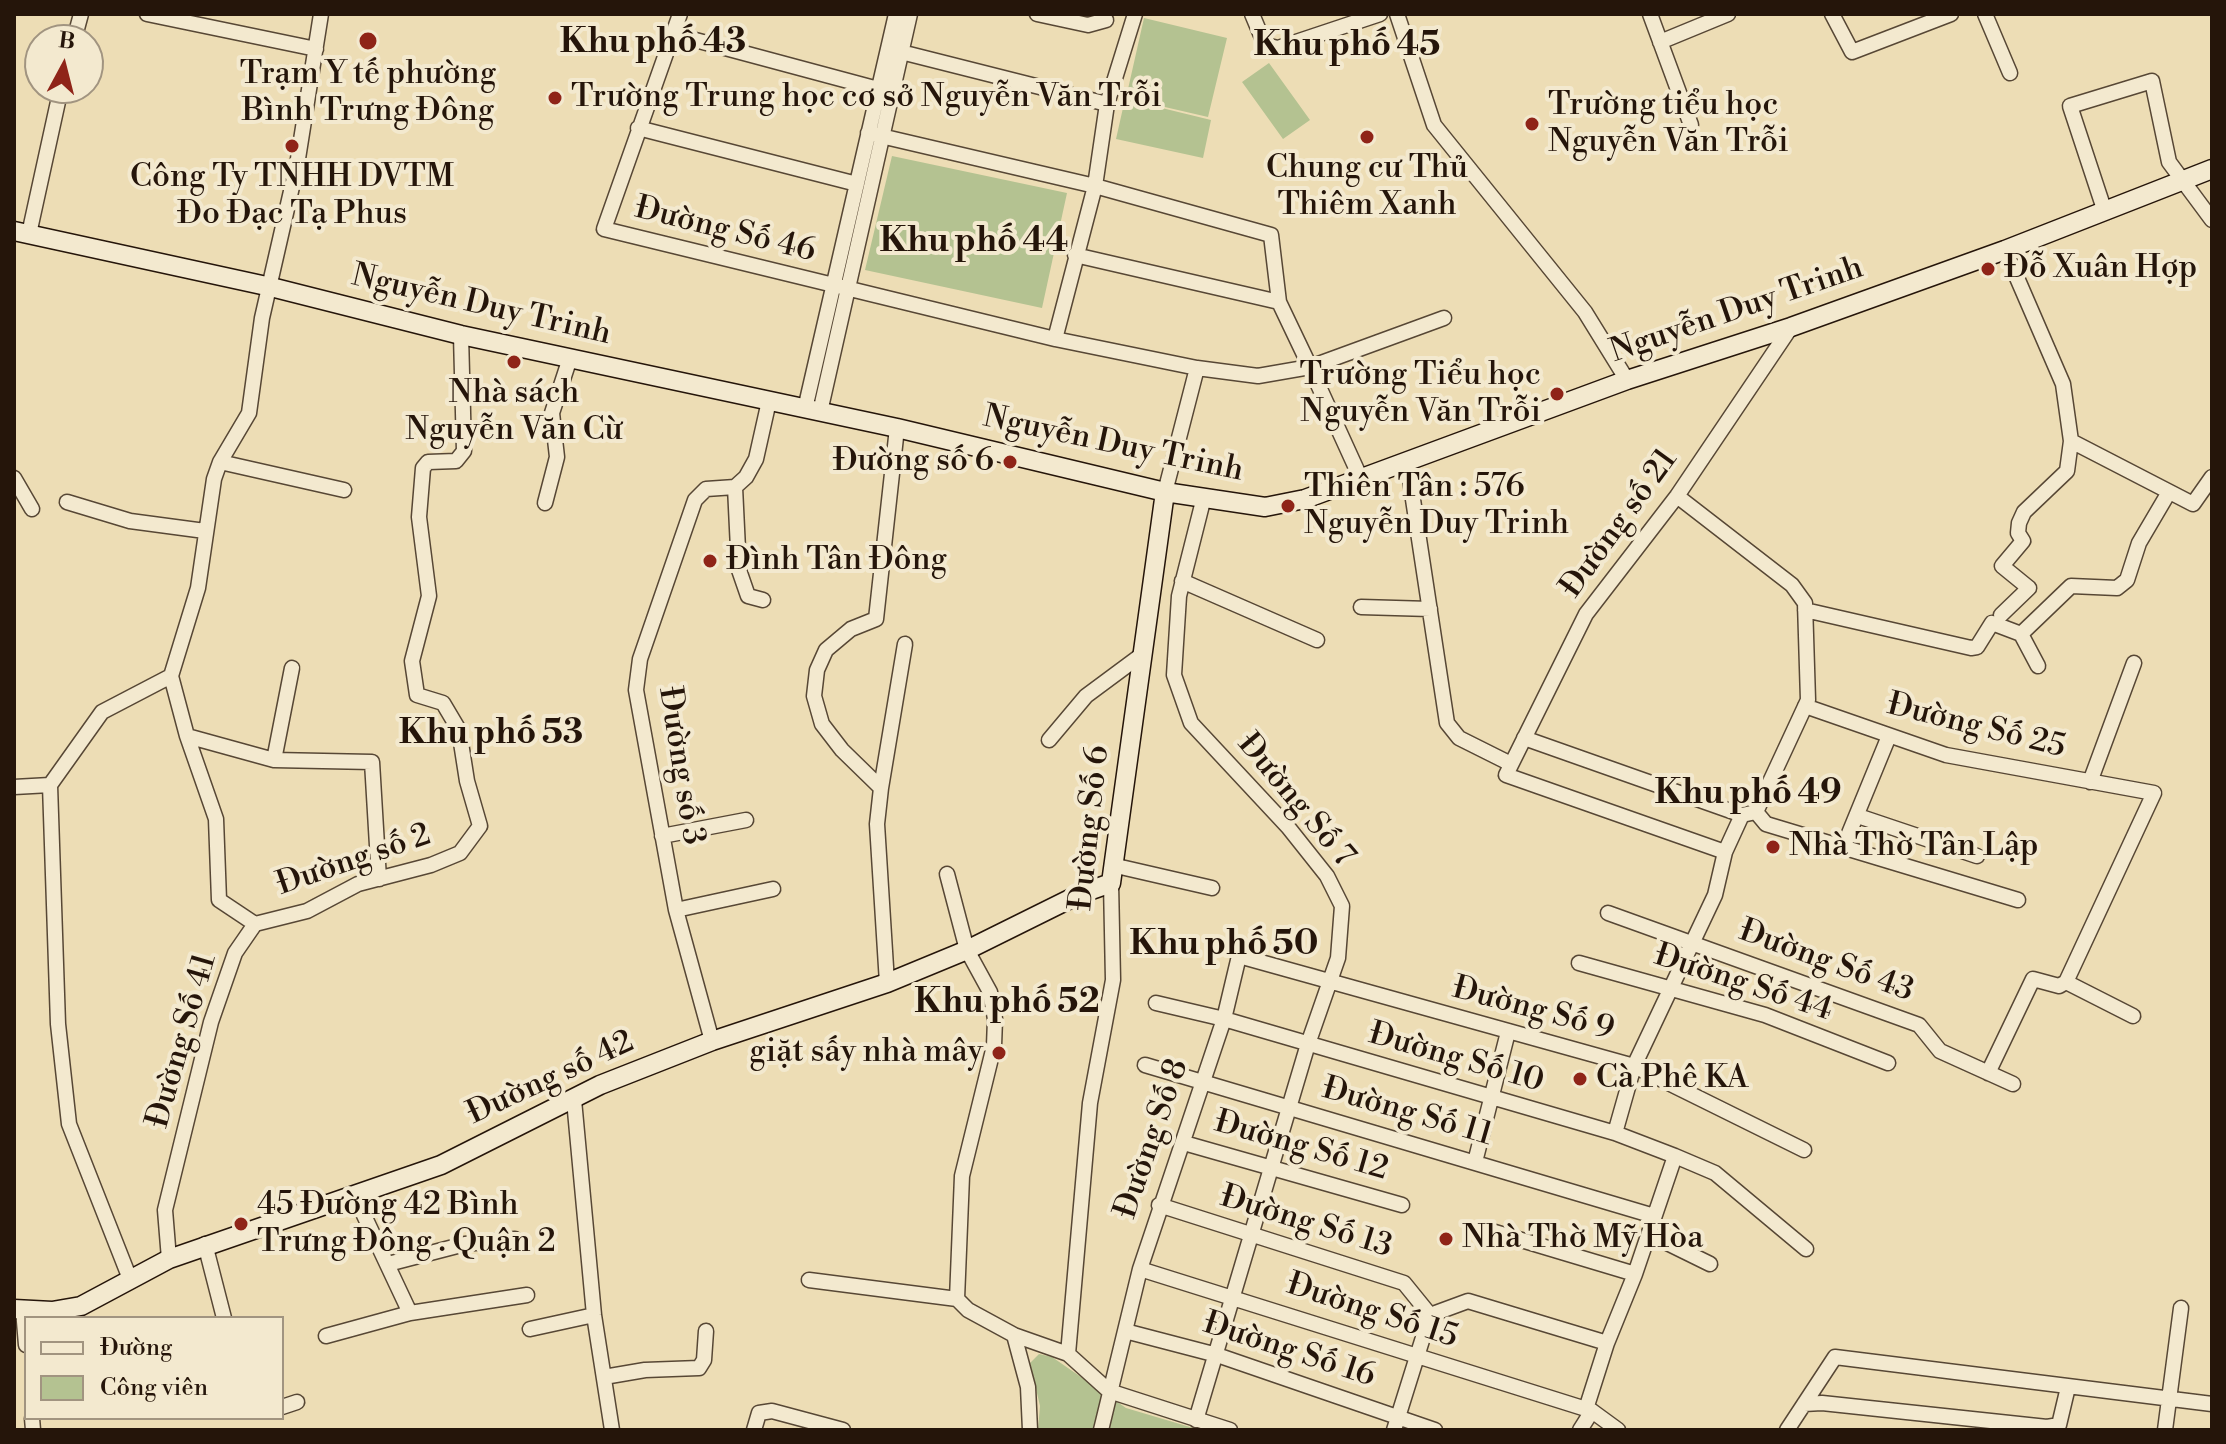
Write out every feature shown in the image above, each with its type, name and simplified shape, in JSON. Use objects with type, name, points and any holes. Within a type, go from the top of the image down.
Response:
[{"type":"main road","name":"Nguyễn Duy Trinh","points":[[21,232],[271,287],[461,335],[897,428],[1165,492],[1265,507],[1305,499],[1627,380],[1791,327],[2005,250],[2212,169]]},
{"type":"main road","name":"Đường Số 6","points":[[1111,874],[1165,492]]},
{"type":"main road","name":"Đường số 42","points":[[19,1309],[52,1311],[81,1306],[169,1259],[205,1244],[441,1165],[600,1085],[712,1041],[887,983],[967,950],[1080,894],[1111,874]]},
{"type":"street","points":[[147,14],[316,49]]},
{"type":"street","points":[[130,1279],[69,1124],[58,1024],[50,785],[102,712],[171,676],[198,588],[205,531],[220,462],[249,413],[262,318],[297,165],[321,14]]},
{"type":"street","points":[[680,14],[638,128],[857,184]]},
{"type":"street","points":[[813,411],[875,134],[878,89],[896,14]]},
{"type":"street","points":[[841,288],[857,184],[901,52],[910,14]]},
{"type":"street","points":[[1037,14],[1088,25],[1102,17],[1133,20],[1107,104],[1095,186],[1055,339]]},
{"type":"street","points":[[1252,14],[1265,45],[1278,48],[1380,14]]},
{"type":"street","points":[[1397,14],[1434,125],[1585,312],[1627,380]]},
{"type":"street","points":[[1650,14],[1691,125]]},
{"type":"street","points":[[1660,42],[1728,14]]},
{"type":"street","points":[[1832,14],[1852,52],[1951,14]]},
{"type":"street","points":[[1985,14],[2010,73]]},
{"type":"street","points":[[673,34],[878,89]]},
{"type":"street","points":[[901,52],[1107,104]]},
{"type":"street","points":[[2105,212],[2070,106],[2152,81],[2164,149],[2182,182],[2212,220]]},
{"type":"street","points":[[21,232],[57,104]]},
{"type":"street","name":"Đường Số 46","points":[[638,128],[604,229],[1055,339],[1197,368],[1258,376],[1310,367],[1444,318]]},
{"type":"street","points":[[875,134],[1095,186],[1271,235],[1279,302],[1361,479]]},
{"type":"street","points":[[2001,615],[2029,588],[2002,566],[2023,541],[2018,533],[2019,523],[2024,512],[2067,471],[2071,441],[2063,384],[2005,250]]},
{"type":"street","points":[[1075,255],[1279,302]]},
{"type":"street","name":"Đường số 21","points":[[1511,764],[1586,614],[1677,496],[1791,327]]},
{"type":"street","name":"Đường số 2","points":[[255,924],[307,911],[358,884],[460,853],[480,826],[467,781],[459,730],[443,703],[417,695],[412,661],[429,596],[419,517],[423,468],[428,462],[456,461],[463,455],[461,335]]},
{"type":"street","points":[[545,503],[557,457],[552,413],[570,358]]},
{"type":"street","points":[[1165,492],[1197,368]]},
{"type":"street","points":[[763,600],[748,596],[739,570],[735,487],[756,459],[769,401]]},
{"type":"street","points":[[881,788],[842,750],[822,724],[814,696],[817,670],[826,650],[851,629],[876,619],[897,428]]},
{"type":"street","points":[[2071,441],[2193,504],[2212,477]]},
{"type":"street","points":[[1407,460],[1447,723],[1459,738],[1511,764],[1506,775],[1725,852]]},
{"type":"street","points":[[220,462],[344,490]]},
{"type":"street","points":[[14,478],[32,509]]},
{"type":"street","name":"Đường số 3","points":[[712,1041],[676,910],[636,690],[640,659],[698,496],[706,489],[735,487]]},
{"type":"street","points":[[2021,634],[2071,586],[2117,588],[2127,580],[2139,543],[2169,492]]},
{"type":"street","points":[[1615,1133],[1634,1066],[1715,895],[1725,852],[1749,814],[1808,700],[1805,603],[1792,585],[1677,496]]},
{"type":"street","name":"Đường Số 7","points":[[1196,1420],[1327,982],[1338,958],[1342,906],[1327,876],[1288,827],[1191,723],[1174,675],[1182,581],[1204,497]]},
{"type":"street","points":[[67,502],[130,521],[205,531]]},
{"type":"street","points":[[1182,581],[1317,640]]},
{"type":"street","points":[[1361,607],[1430,609]]},
{"type":"street","points":[[1805,610],[1971,648],[1977,647],[1992,623],[2021,634],[2038,666]]},
{"type":"street","points":[[887,983],[877,824],[905,644]]},
{"type":"street","points":[[1049,740],[1086,696],[1144,653]]},
{"type":"street","points":[[2090,782],[2134,663]]},
{"type":"street","points":[[274,760],[292,668]]},
{"type":"street","name":"Đường Số 41","points":[[169,1259],[165,1210],[211,1022],[235,953],[255,924],[219,900],[216,819],[187,736],[171,676]]},
{"type":"street","name":"Đường Số 25","points":[[1805,706],[1946,755],[2154,793],[2066,982]]},
{"type":"street","points":[[187,736],[274,760],[372,762],[379,879]]},
{"type":"street","points":[[1843,848],[1889,736]]},
{"type":"street","points":[[1524,738],[1749,814],[1766,824],[2018,900]]},
{"type":"street","points":[[14,787],[50,785]]},
{"type":"street","points":[[1858,816],[1977,856]]},
{"type":"street","points":[[662,836],[746,820]]},
{"type":"street","points":[[947,874],[967,950],[990,992],[994,1046],[962,1176],[957,1299]]},
{"type":"street","points":[[1111,874],[1212,888]]},
{"type":"street","name":"Đường Số 6","points":[[1068,1354],[1090,1103],[1113,980],[1111,874]]},
{"type":"street","points":[[676,910],[773,889]]},
{"type":"street","name":"Đường Số 43","points":[[1608,913],[1919,1025],[1940,1051],[2013,1084]]},
{"type":"street","name":"Đường Số 8","points":[[1101,1430],[1140,1269],[1224,1019],[1239,956],[1327,982]]},
{"type":"street","name":"Đường Số 44","points":[[1579,963],[1765,1015],[1888,1063]]},
{"type":"street","points":[[1988,1073],[2030,981],[2038,979],[2059,986],[2066,982],[2133,1016]]},
{"type":"street","name":"Đường Số 9","points":[[1327,982],[1634,1066],[1804,1150]]},
{"type":"street","name":"Đường Số 10","points":[[1156,1003],[1224,1019],[1493,1100],[1615,1133],[1715,1173],[1806,1249]]},
{"type":"street","points":[[1475,1162],[1508,1032]]},
{"type":"street","name":"Đường Số 11","points":[[1145,1065],[1654,1216]]},
{"type":"street","points":[[574,1100],[594,1315],[612,1430]]},
{"type":"street","name":"Đường Số 12","points":[[1184,1143],[1402,1205]]},
{"type":"street","points":[[1580,1430],[1589,1410],[1607,1343],[1635,1274],[1675,1156]]},
{"type":"street","points":[[354,1194],[410,1313]]},
{"type":"street","name":"Đường Số 13","points":[[1159,1205],[1404,1283],[1430,1315]]},
{"type":"street","points":[[1488,1230],[1635,1274]]},
{"type":"street","points":[[1649,1234],[1710,1264]]},
{"type":"street","points":[[388,1264],[465,1244],[515,1239]]},
{"type":"street","points":[[205,1244],[223,1316]]},
{"type":"street","name":"Đường Số 15","points":[[1140,1269],[1589,1410],[1618,1430]]},
{"type":"street","points":[[809,1280],[957,1299],[968,1310],[1014,1335],[1068,1354],[1109,1391],[1230,1430]]},
{"type":"street","points":[[326,1336],[410,1313],[527,1295]]},
{"type":"street","points":[[1396,1423],[1430,1315],[1468,1301],[1607,1343]]},
{"type":"street","points":[[2165,1430],[2181,1308]]},
{"type":"street","points":[[19,1309],[24,1335]]},
{"type":"street","points":[[530,1329],[594,1315]]},
{"type":"street","points":[[604,1377],[645,1370],[699,1368],[704,1360],[706,1331]]},
{"type":"street","name":"Đường Số 16","points":[[1125,1331],[1217,1355],[1396,1423],[1435,1430]]},
{"type":"street","points":[[1014,1335],[1028,1387],[1030,1430]]},
{"type":"street","points":[[1787,1430],[1835,1357],[2212,1404]]},
{"type":"street","points":[[1804,1404],[1822,1403],[2047,1427],[2059,1425],[2068,1387]]},
{"type":"street","points":[[754,1430],[759,1413],[772,1411],[843,1430]]},
{"type":"green space","points":[[1144,18],[1227,38],[1208,117],[1126,98]]},
{"type":"green space","points":[[1269,63],[1310,120],[1283,139],[1242,82]]},
{"type":"green space","points":[[1125,99],[1211,120],[1203,158],[1116,139]]},
{"type":"green space","points":[[892,156],[1067,193],[1042,308],[865,270]]},
{"type":"green space","points":[[1039,1354],[1052,1357],[1126,1408],[1200,1430],[1038,1430],[1040,1406],[1030,1363]]},
{"type":"place","name":"Trạm Y tế phường Bình Trưng Đông","points":[[368,41]]},
{"type":"place","name":"Trường Trung học cơ sở Nguyễn Văn Trỗi","points":[[555,98]]},
{"type":"place","name":"Trường tiểu học Nguyễn Văn Trỗi","points":[[1532,124]]},
{"type":"place","name":"Chung cư Thủ Thiêm Xanh","points":[[1367,137]]},
{"type":"place","name":"Công Ty TNHH DVTM Đo Đạc Tạ Phus","points":[[292,146]]},
{"type":"place","name":"Đỗ Xuân Hợp","points":[[1988,269]]},
{"type":"place","name":"Nhà sách Nguyễn Văn Cừ","points":[[514,362]]},
{"type":"place","name":"Trường Tiểu học Nguyễn Văn Trỗi","points":[[1557,394]]},
{"type":"place","name":"Đường số 6","points":[[1010,462]]},
{"type":"place","name":"Thiên Tân : 576 Nguyễn Duy Trinh","points":[[1288,506]]},
{"type":"place","name":"Đình Tân Đông","points":[[710,561]]},
{"type":"place","name":"Nhà Thờ Tân Lập","points":[[1773,847]]},
{"type":"place","name":"giặt sấy nhà mây","points":[[999,1053]]},
{"type":"place","name":"Cà Phê KA","points":[[1580,1079]]},
{"type":"place","name":"45 Đường 42 Bình Trưng Đông . Quận 2","points":[[241,1224]]},
{"type":"place","name":"Nhà Thờ Mỹ Hòa","points":[[1446,1239]]},
{"type":"district","name":"Khu phố 43","points":[[653,44]]},
{"type":"district","name":"Khu phố 45","points":[[1347,47]]},
{"type":"district","name":"Khu phố 44","points":[[974,243]]},
{"type":"district","name":"Khu phố 53","points":[[491,735]]},
{"type":"district","name":"Khu phố 49","points":[[1748,795]]},
{"type":"district","name":"Khu phố 50","points":[[1224,946]]},
{"type":"district","name":"Khu phố 52","points":[[1007,1004]]}]
